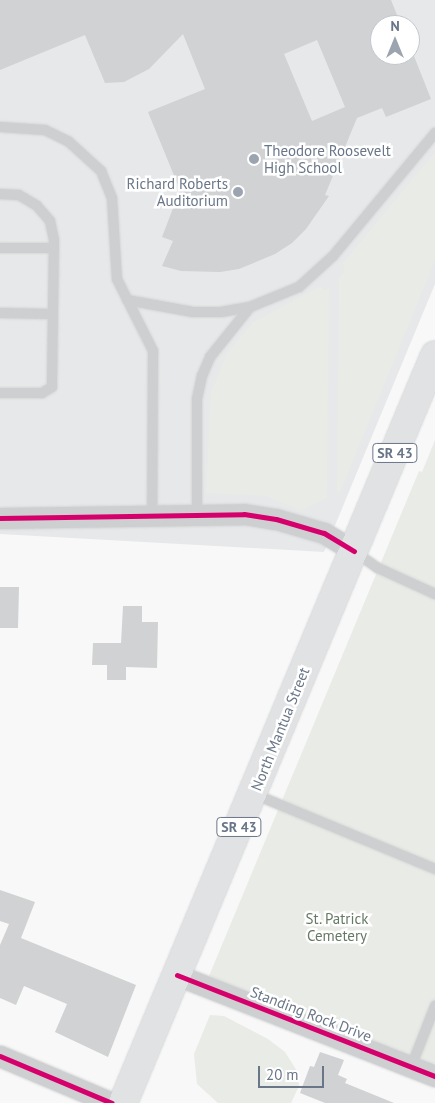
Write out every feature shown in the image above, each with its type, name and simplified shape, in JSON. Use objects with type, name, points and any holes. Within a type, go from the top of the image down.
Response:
[{"type":"main road","name":"North Mantua Street","points":[[123,1103],[354,551],[423,397],[435,355]]},
{"type":"street","points":[[0,518],[244,514],[276,518],[324,533],[354,551]]},
{"type":"street","name":"Standing Rock Drive","points":[[177,975],[435,1076]]},
{"type":"street","points":[[0,1056],[112,1103]]},
{"type":"lane","points":[[0,127],[45,130],[68,141],[101,171],[112,198],[117,279],[153,351],[152,517]]},
{"type":"lane","points":[[127,300],[192,312],[250,307],[298,287],[320,270],[435,133]]},
{"type":"lane","points":[[0,194],[19,195],[36,206],[50,222],[54,248],[52,387],[42,393],[0,393]]},
{"type":"lane","points":[[0,248],[54,248]]},
{"type":"lane","points":[[197,516],[197,398],[202,376],[210,357],[250,307]]},
{"type":"lane","points":[[0,313],[53,314]]},
{"type":"lane","points":[[354,551],[378,568],[435,594]]},
{"type":"lane","points":[[253,794],[435,869]]},
{"type":"lane","points":[[411,1067],[435,1006]]},
{"type":"shaded area","points":[[0,0],[435,0],[435,284],[324,552],[0,534]]},
{"type":"green space","points":[[435,152],[435,260],[340,492],[337,491],[339,278],[344,272],[343,263]]},
{"type":"green space","points":[[321,286],[324,290],[329,289],[327,498],[301,510],[265,496],[206,493],[211,392],[227,353],[254,322]]},
{"type":"green space","name":"St. Patrick Cemetery","points":[[435,440],[435,1076],[209,976],[419,471],[422,472]]},
{"type":"green space","points":[[210,1015],[224,1016],[268,1039],[285,1052],[297,1071],[299,1086],[291,1103],[218,1103],[197,1084],[194,1054]]},
{"type":"building","name":"Theodore Roosevelt High School","points":[[0,0],[391,0],[397,15],[370,15],[370,65],[418,65],[431,99],[386,117],[382,108],[357,118],[325,195],[329,196],[306,229],[292,243],[275,254],[239,269],[220,272],[181,271],[162,266],[173,241],[162,237],[180,190],[148,112],[205,89],[183,34],[149,69],[124,82],[105,83],[85,35],[0,70]],"holes":[[[317,40],[345,107],[312,121],[284,54]]]},
{"type":"building","points":[[0,587],[19,587],[18,628],[0,628]]},
{"type":"building","points":[[123,606],[142,606],[142,622],[158,622],[157,668],[126,667],[126,680],[107,680],[107,665],[92,665],[93,643],[121,643]]},
{"type":"building","points":[[0,890],[35,902],[21,938],[136,985],[108,1057],[55,1032],[67,1004],[24,986],[16,1005],[0,998],[0,945],[9,924],[0,921]]},
{"type":"building","points":[[320,1052],[344,1060],[338,1075],[347,1079],[345,1083],[394,1103],[325,1103],[300,1093],[310,1066],[314,1067]]},
{"type":"cycle path","points":[[0,518],[244,514],[276,519],[324,533],[354,551]]},
{"type":"cycle path","points":[[177,975],[435,1076]]},
{"type":"cycle path","points":[[0,1056],[112,1103]]},
{"type":"place","name":"Theodore Roosevelt High School","points":[[254,159]]},
{"type":"place","name":"Richard Roberts Auditorium","points":[[238,192]]}]
